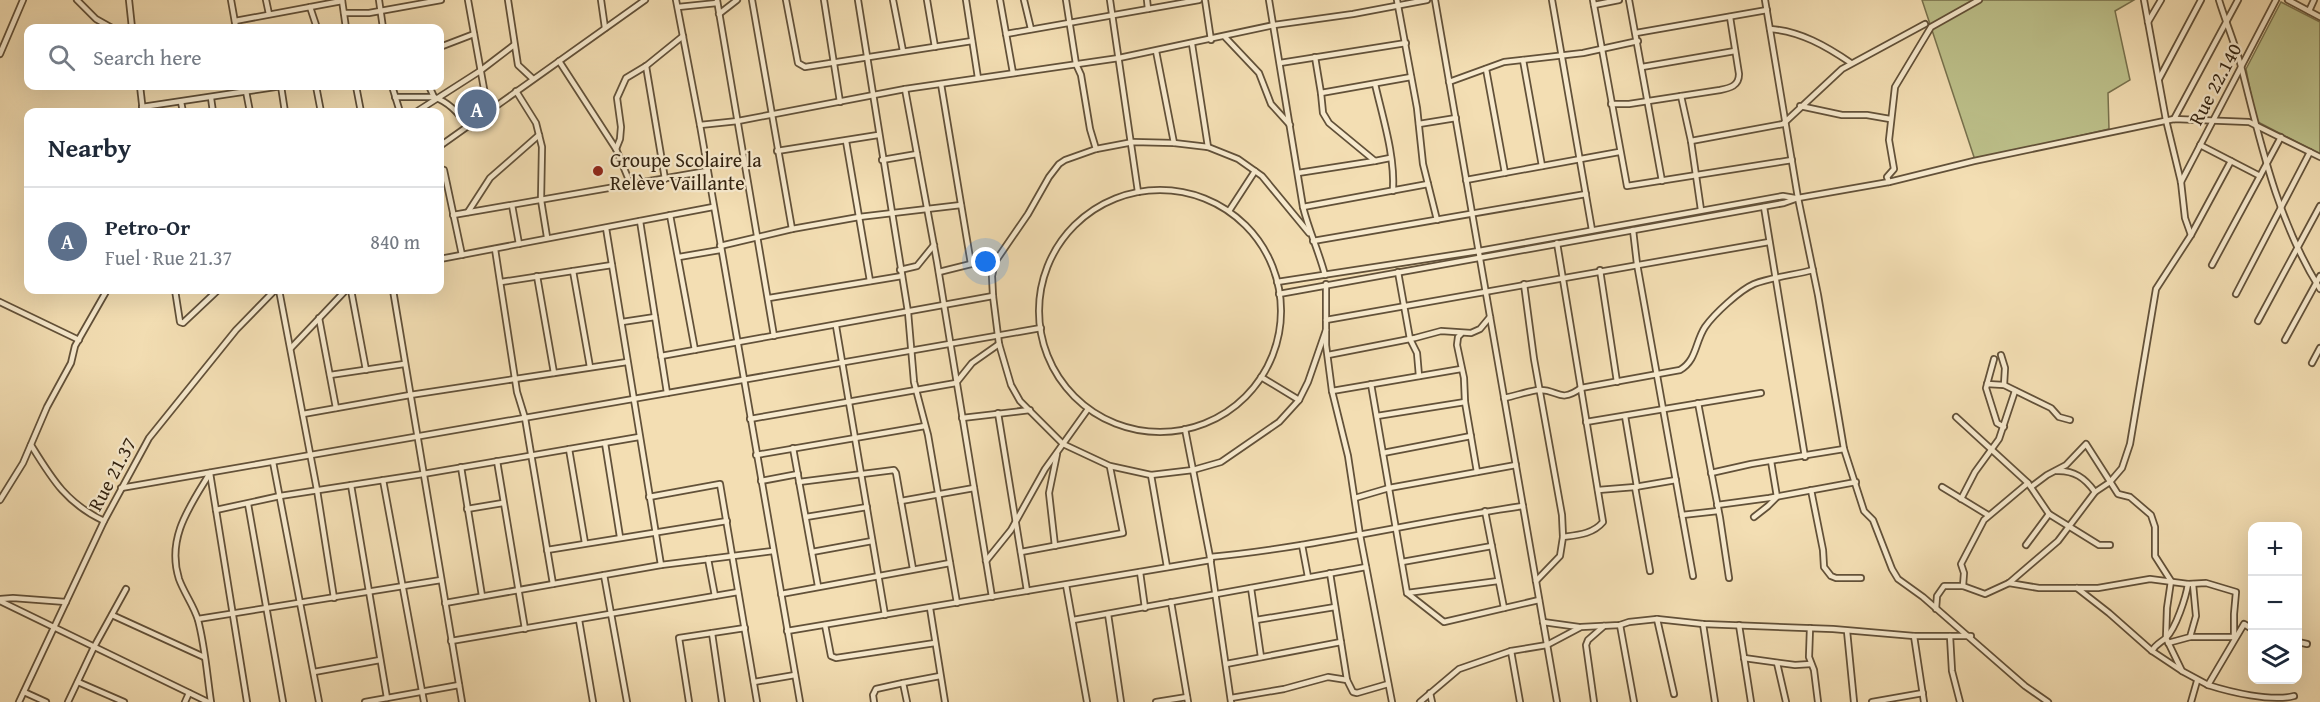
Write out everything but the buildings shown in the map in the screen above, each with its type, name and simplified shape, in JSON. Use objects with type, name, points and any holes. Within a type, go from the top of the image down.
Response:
[{"type":"street","points":[[0,54],[23,0]]},
{"type":"street","points":[[77,0],[96,19],[105,24]]},
{"type":"street","points":[[129,0],[132,24]]},
{"type":"street","points":[[231,0],[235,24]]},
{"type":"street","points":[[266,0],[269,14]]},
{"type":"street","points":[[301,0],[302,8]]},
{"type":"street","points":[[235,21],[342,0],[345,24]]},
{"type":"street","points":[[379,0],[382,24]]},
{"type":"street","points":[[344,14],[369,13],[441,0]]},
{"type":"street","points":[[468,0],[488,111]]},
{"type":"street","points":[[507,0],[518,65],[533,79]]},
{"type":"street","points":[[601,0],[605,28]]},
{"type":"street","points":[[444,143],[645,0]]},
{"type":"street","points":[[676,0],[700,125],[706,171],[800,702]]},
{"type":"street","points":[[719,14],[737,0]]},
{"type":"street","points":[[752,0],[792,229]]},
{"type":"street","points":[[786,0],[798,63],[805,67],[972,41]]},
{"type":"street","points":[[824,0],[840,102]]},
{"type":"street","points":[[858,0],[908,312],[910,351],[916,389],[925,426],[957,603]]},
{"type":"street","points":[[893,0],[903,51]]},
{"type":"street","points":[[927,0],[935,47]]},
{"type":"street","points":[[966,0],[978,78]]},
{"type":"street","points":[[1000,0],[1013,73]]},
{"type":"street","points":[[1024,0],[1031,29]]},
{"type":"street","points":[[1066,0],[1076,64],[1081,75],[1096,150]]},
{"type":"street","points":[[1110,0],[1138,192]]},
{"type":"street","points":[[1147,0],[1148,9]]},
{"type":"street","points":[[1006,34],[1199,0]]},
{"type":"street","points":[[1205,0],[1211,40]]},
{"type":"street","points":[[1269,0],[1303,207],[1325,276]]},
{"type":"street","points":[[700,125],[738,121],[905,89],[1119,58],[1274,26],[1353,14],[1398,2],[1427,0]]},
{"type":"street","points":[[1435,0],[1557,702]]},
{"type":"street","points":[[1552,0],[1592,230]]},
{"type":"street","points":[[1619,0],[1594,3],[1619,152],[1627,186],[1792,160]]},
{"type":"street","points":[[1629,0],[1662,181]]},
{"type":"street","points":[[1765,0],[1798,198],[1844,449],[1864,511],[1873,520],[1898,579],[1971,636],[2025,686],[2048,702]]},
{"type":"street","points":[[1889,182],[1888,176],[1894,169],[1888,140],[1895,87],[1930,27],[1979,0]]},
{"type":"street","points":[[2144,0],[2166,120],[2181,182],[2185,218],[2191,235]]},
{"type":"street","points":[[2148,22],[2161,0]]},
{"type":"street","points":[[2160,79],[2201,0]]},
{"type":"street","points":[[2219,0],[2241,67],[2266,165],[2297,250],[2320,289]]},
{"type":"street","points":[[2174,119],[2238,0]]},
{"type":"street","name":"Rue 22.140","points":[[2181,182],[2276,0]]},
{"type":"street","points":[[2288,0],[2320,17]]},
{"type":"street","points":[[2309,11],[2314,0]]},
{"type":"street","points":[[678,7],[717,1],[774,336]]},
{"type":"street","points":[[1398,2],[1419,124],[1423,164],[1437,220]]},
{"type":"street","points":[[310,7],[316,24]]},
{"type":"street","points":[[1636,33],[1767,10]]},
{"type":"street","points":[[1611,104],[1720,90],[1737,83],[1739,74],[1730,17]]},
{"type":"street","points":[[1690,141],[1773,127],[1786,122],[1800,106],[1839,71],[1925,24]]},
{"type":"street","points":[[1770,29],[1806,37],[1851,63]]},
{"type":"street","points":[[444,45],[474,34]]},
{"type":"street","points":[[616,149],[621,127],[617,98],[626,78],[646,66],[683,36]]},
{"type":"street","points":[[1225,37],[1259,73],[1271,104],[1290,125]]},
{"type":"street","points":[[1449,82],[1504,62],[1603,49],[1638,41]]},
{"type":"street","points":[[1280,63],[1406,43]]},
{"type":"street","points":[[1192,44],[1208,147]]},
{"type":"street","points":[[422,108],[480,71],[514,45]]},
{"type":"street","points":[[1156,51],[1174,143]]},
{"type":"street","points":[[1642,67],[1735,51]]},
{"type":"street","points":[[1315,57],[1323,113],[1329,123],[1375,161]]},
{"type":"street","points":[[1523,60],[1542,166]]},
{"type":"street","points":[[559,61],[616,149],[631,185]]},
{"type":"street","points":[[646,66],[665,179]]},
{"type":"street","points":[[1486,69],[1505,173]]},
{"type":"street","points":[[1321,93],[1410,77]]},
{"type":"street","points":[[941,84],[971,264]]},
{"type":"street","points":[[1375,84],[1383,113],[1393,191]]},
{"type":"street","points":[[905,89],[939,272],[992,597]]},
{"type":"street","points":[[140,90],[142,108]]},
{"type":"street","points":[[152,108],[258,90]]},
{"type":"street","points":[[282,90],[284,108]]},
{"type":"street","points":[[317,90],[320,108]]},
{"type":"street","points":[[357,90],[360,108]]},
{"type":"street","points":[[393,90],[399,108]]},
{"type":"street","points":[[431,90],[436,98],[453,109],[467,126]]},
{"type":"street","points":[[516,91],[536,123],[542,147],[542,200],[547,237]]},
{"type":"street","points":[[246,92],[249,108]]},
{"type":"street","points":[[1681,96],[1701,210]]},
{"type":"street","points":[[395,97],[436,98]]},
{"type":"street","points":[[211,98],[212,108]]},
{"type":"street","points":[[181,102],[182,108]]},
{"type":"street","points":[[1800,106],[1842,115],[1867,115],[1890,119]]},
{"type":"street","points":[[1419,124],[1456,118]]},
{"type":"street","points":[[1279,294],[1764,207],[1798,198],[1889,182],[1974,161],[2166,120],[2213,120],[2254,124],[2320,157]]},
{"type":"street","points":[[468,212],[490,178],[539,135]]},
{"type":"street","points":[[777,151],[878,135]]},
{"type":"street","points":[[2212,265],[2281,137]]},
{"type":"street","points":[[846,141],[870,281]]},
{"type":"street","points":[[1310,233],[1271,186],[1255,171],[1238,159],[1208,147],[1132,142],[1096,150],[1059,164],[995,262],[992,276],[999,344],[1011,385],[1020,400],[1063,444],[1110,466],[1151,475],[1193,470],[1221,462],[1279,422],[1299,400],[1313,372],[1326,330]]},
{"type":"street","points":[[2200,145],[2260,176]]},
{"type":"street","points":[[1466,180],[1619,152]]},
{"type":"street","points":[[2236,294],[2310,152]]},
{"type":"street","points":[[882,160],[917,154]]},
{"type":"street","points":[[1298,173],[1390,158]]},
{"type":"street","points":[[1936,609],[1937,596],[1944,586],[1963,586],[1985,594],[2009,583],[2048,551],[2096,492],[2110,482],[2122,468],[2130,444],[2156,289],[2191,235],[2231,161]]},
{"type":"street","points":[[444,170],[462,255]]},
{"type":"street","points":[[453,215],[706,171]]},
{"type":"street","points":[[1229,211],[1255,171]]},
{"type":"street","points":[[1303,207],[1428,184]]},
{"type":"street","points":[[1161,190],[1186,192],[1209,200],[1229,211],[1241,221],[1261,245],[1277,282],[1279,324],[1276,341],[1261,377],[1245,396],[1223,413],[1185,429],[1160,431],[1136,429],[1112,422],[1088,409],[1057,375],[1044,345],[1039,307],[1042,284],[1047,267],[1060,243],[1091,211],[1118,197],[1138,192],[1161,190]]},
{"type":"street","points":[[1313,241],[1586,194]]},
{"type":"street","points":[[1277,282],[1479,251],[1783,196],[1798,198]]},
{"type":"street","points":[[512,205],[519,244]]},
{"type":"street","points":[[679,257],[792,229],[859,217],[961,205]]},
{"type":"street","points":[[2258,321],[2320,206]]},
{"type":"street","points":[[444,258],[713,207]]},
{"type":"street","points":[[1764,207],[1805,457]]},
{"type":"street","points":[[670,215],[695,350]]},
{"type":"street","points":[[639,221],[667,393]]},
{"type":"street","points":[[606,228],[661,565]]},
{"type":"street","points":[[1632,230],[1636,264],[1694,576]]},
{"type":"street","points":[[1326,320],[1769,242]]},
{"type":"street","points":[[1557,243],[1603,522],[1582,535],[1563,537]]},
{"type":"street","points":[[900,270],[917,266],[934,245]]},
{"type":"street","points":[[495,249],[515,379],[525,418],[553,584]]},
{"type":"street","points":[[939,272],[971,264],[995,262]]},
{"type":"street","points":[[501,282],[612,265]]},
{"type":"street","points":[[1600,270],[1617,382]]},
{"type":"street","points":[[1504,398],[1541,390],[1564,396],[1571,395],[1581,388],[1657,375],[1684,367],[1694,356],[1704,329],[1724,307],[1748,288],[1813,270]]},
{"type":"street","points":[[573,271],[591,367]]},
{"type":"street","points":[[1398,272],[1410,339],[1417,353],[1419,376]]},
{"type":"street","points":[[537,276],[554,373]]},
{"type":"street","points":[[769,298],[902,276]]},
{"type":"street","points":[[2285,340],[2320,276]]},
{"type":"street","points":[[1326,284],[1326,330],[1332,391],[1348,456],[1360,535],[1392,702]]},
{"type":"street","points":[[1524,284],[1562,515],[1563,537],[1560,556],[1536,581]]},
{"type":"street","points":[[0,500],[23,463],[46,407],[71,363],[78,340],[105,294]]},
{"type":"street","points":[[176,294],[180,322],[183,323],[209,294]]},
{"type":"street","name":"Rue 21.37","points":[[19,702],[104,521],[149,438],[236,330],[273,294]]},
{"type":"street","points":[[278,294],[291,348],[334,598]]},
{"type":"street","points":[[291,348],[342,294]]},
{"type":"street","points":[[352,294],[366,370]]},
{"type":"street","points":[[394,294],[462,702]]},
{"type":"street","points":[[661,356],[993,296]]},
{"type":"street","points":[[0,302],[78,340]]},
{"type":"street","points":[[622,322],[655,316]]},
{"type":"street","points":[[1328,355],[1441,331],[1472,333],[1480,329],[1490,317]]},
{"type":"street","points":[[319,318],[336,408]]},
{"type":"street","points":[[836,326],[885,615]]},
{"type":"street","points":[[121,488],[1041,328]]},
{"type":"street","points":[[1461,333],[1457,345],[1477,472]]},
{"type":"street","points":[[750,419],[956,383],[972,363],[999,344]]},
{"type":"street","points":[[2312,363],[2320,348]]},
{"type":"street","points":[[2001,355],[2005,368],[2004,385]]},
{"type":"street","points":[[1994,359],[1986,389],[1997,423],[2004,427]]},
{"type":"street","points":[[303,414],[410,395],[627,362]]},
{"type":"street","points":[[330,375],[404,364]]},
{"type":"street","points":[[1332,391],[1461,369]]},
{"type":"street","points":[[1261,377],[1299,400]]},
{"type":"street","points":[[1371,384],[1407,593],[1444,622],[1539,600]]},
{"type":"street","points":[[1987,384],[2004,385],[2051,408],[2059,417],[2070,420]]},
{"type":"street","points":[[1961,499],[1976,472],[2000,439],[2015,391]]},
{"type":"street","points":[[1586,422],[1761,393]]},
{"type":"street","points":[[1377,416],[1465,402]]},
{"type":"street","points":[[1698,403],[1729,578]]},
{"type":"street","points":[[986,561],[1016,523],[1033,489],[1088,409]]},
{"type":"street","points":[[962,418],[1030,410]]},
{"type":"street","points":[[998,413],[1027,591]]},
{"type":"street","points":[[1625,416],[1650,570]]},
{"type":"street","points":[[1956,417],[1992,448],[2029,485],[2049,514],[2099,545],[2110,545]]},
{"type":"street","points":[[756,455],[925,426]]},
{"type":"street","points":[[1185,429],[1216,594],[1231,700],[1328,677],[1347,680]]},
{"type":"street","points":[[1383,453],[1471,436]]},
{"type":"street","points":[[216,510],[280,496],[639,437]]},
{"type":"street","points":[[605,443],[620,537]]},
{"type":"street","points":[[1963,586],[1962,561],[1979,527],[1988,515],[2029,485],[2066,465],[2086,444],[2118,494],[2130,497],[2151,515],[2155,526],[2155,556],[2171,580],[2167,608],[2167,640],[2182,671]]},
{"type":"street","points":[[31,445],[54,482],[70,500],[104,521]]},
{"type":"street","points":[[793,448],[818,586]]},
{"type":"street","points":[[568,449],[585,543]]},
{"type":"street","points":[[1711,473],[1844,449]]},
{"type":"street","points":[[1054,546],[1049,493],[1058,452]]},
{"type":"street","points":[[497,461],[525,629]]},
{"type":"street","points":[[1771,461],[1777,497]]},
{"type":"street","points":[[273,462],[319,702]]},
{"type":"street","points":[[1355,498],[1389,488],[1516,465]]},
{"type":"street","points":[[1021,552],[1123,533],[1110,466]]},
{"type":"street","points":[[461,467],[482,596]]},
{"type":"street","points":[[799,482],[894,470],[914,569]]},
{"type":"street","points":[[2053,471],[2067,471],[2082,477],[2096,492]]},
{"type":"street","points":[[210,473],[247,702]]},
{"type":"street","points":[[209,702],[198,619],[179,578],[176,551],[181,523],[210,473]]},
{"type":"street","points":[[761,481],[798,474]]},
{"type":"street","points":[[1151,475],[1167,567]]},
{"type":"street","points":[[383,480],[424,702]]},
{"type":"street","points":[[1598,490],[1636,487],[1676,480]]},
{"type":"street","points":[[1682,515],[1856,482]]},
{"type":"street","points":[[649,497],[720,484],[757,702]]},
{"type":"street","points":[[351,485],[387,698]]},
{"type":"street","points":[[1942,487],[1988,515]]},
{"type":"street","points":[[901,501],[974,488]]},
{"type":"street","points":[[1811,490],[1823,550],[1824,567],[1831,576],[1836,578],[1861,578]]},
{"type":"street","points":[[1754,517],[1777,497]]},
{"type":"street","points":[[467,509],[503,503]]},
{"type":"street","points":[[248,504],[283,702]]},
{"type":"street","points":[[787,632],[1523,506]]},
{"type":"street","points":[[806,517],[867,507]]},
{"type":"street","points":[[1485,511],[1504,608]]},
{"type":"street","points":[[2026,545],[2049,514]]},
{"type":"street","points":[[547,550],[727,521]]},
{"type":"street","points":[[812,552],[872,542]]},
{"type":"street","points":[[1302,545],[1308,578]]},
{"type":"street","points":[[1402,562],[1492,546]]},
{"type":"street","points":[[445,603],[661,565],[773,551]]},
{"type":"street","points":[[708,560],[715,596]]},
{"type":"street","points":[[780,594],[950,563]]},
{"type":"street","points":[[1074,620],[1366,567]]},
{"type":"street","points":[[1140,572],[1145,608]]},
{"type":"street","points":[[1330,573],[1347,680],[1353,692],[1357,693],[1388,684]]},
{"type":"street","points":[[604,575],[627,702]]},
{"type":"street","points":[[198,619],[441,580]]},
{"type":"street","points":[[2009,583],[2039,588],[2098,588],[2143,580],[2206,583],[2236,592],[2234,637]]},
{"type":"street","points":[[1407,593],[1498,581]]},
{"type":"street","points":[[2190,637],[2196,616],[2191,584]]},
{"type":"street","points":[[2167,640],[2191,584]]},
{"type":"street","points":[[1066,585],[1087,702]]},
{"type":"street","points":[[1251,588],[1261,657]]},
{"type":"street","points":[[2077,588],[2152,651],[2198,681],[2249,698],[2286,699],[2294,696]]},
{"type":"street","points":[[68,702],[94,647],[126,589]]},
{"type":"street","points":[[451,641],[738,591]]},
{"type":"street","points":[[0,600],[66,602]]},
{"type":"street","points":[[0,600],[209,702]]},
{"type":"street","points":[[1156,702],[1188,700],[1171,602]]},
{"type":"street","points":[[1256,620],[1335,607]]},
{"type":"street","points":[[930,608],[945,702]]},
{"type":"street","points":[[1108,614],[1121,702]]},
{"type":"street","points":[[112,615],[204,657]]},
{"type":"street","points":[[1544,622],[1581,627],[1620,626],[1629,622],[1657,619],[1703,624],[1810,628],[1914,636],[1971,636]]},
{"type":"street","points":[[1657,619],[1674,694]]},
{"type":"street","points":[[579,620],[593,702]]},
{"type":"street","points":[[1703,624],[1715,702]]},
{"type":"street","points":[[1739,624],[1751,702]]},
{"type":"street","points":[[2208,685],[2226,656],[2234,637],[2244,624],[2248,626]]},
{"type":"street","points":[[825,625],[831,656],[836,658],[936,643]]},
{"type":"street","points":[[1594,702],[1586,645],[1587,640],[1604,626]]},
{"type":"street","points":[[1620,626],[1634,702]]},
{"type":"street","points":[[1420,702],[1459,669],[1511,651],[1547,645],[1581,627]]},
{"type":"street","points":[[689,702],[679,638],[745,628]]},
{"type":"street","points":[[1810,628],[1809,657],[1816,678],[1818,702]]},
{"type":"street","points":[[1847,631],[1854,702]]},
{"type":"street","points":[[712,633],[722,702]]},
{"type":"street","points":[[1914,636],[1924,702]]},
{"type":"street","points":[[1950,636],[1952,670],[1960,702]]},
{"type":"street","points":[[2152,651],[2156,644],[2167,640],[2190,637],[2234,637]]},
{"type":"street","points":[[1226,664],[1341,642]]},
{"type":"street","points":[[2302,643],[2307,644]]},
{"type":"street","points":[[1511,651],[1520,702]]},
{"type":"street","points":[[1744,658],[1795,665],[1811,664]]},
{"type":"street","points":[[314,672],[380,660]]},
{"type":"street","points":[[1777,663],[1786,702]]},
{"type":"street","points":[[754,682],[795,675]]},
{"type":"street","points":[[874,702],[873,694],[876,689],[940,676]]},
{"type":"street","points":[[2192,702],[2198,681]]},
{"type":"street","points":[[78,682],[124,702]]},
{"type":"street","points":[[903,683],[908,702]]},
{"type":"street","points":[[365,702],[459,685]]},
{"type":"street","points":[[24,692],[46,702]]},
{"type":"street","points":[[185,702],[189,693]]},
{"type":"street","points":[[1430,693],[1432,702]]},
{"type":"street","points":[[1872,702],[1923,693]]},
{"type":"street","points":[[109,702],[112,696]]},
{"type":"green space","points":[[1922,0],[2134,0],[2115,11],[2130,80],[2108,93],[2109,129],[1975,160]]},
{"type":"green space","points":[[2281,2],[2320,22],[2320,154],[2256,121],[2246,69]]},
{"type":"place","name":"Petro-Or","points":[[477,109]]},
{"type":"place","name":"Groupe Scolaire la Relève Vaillante","points":[[598,171]]}]
